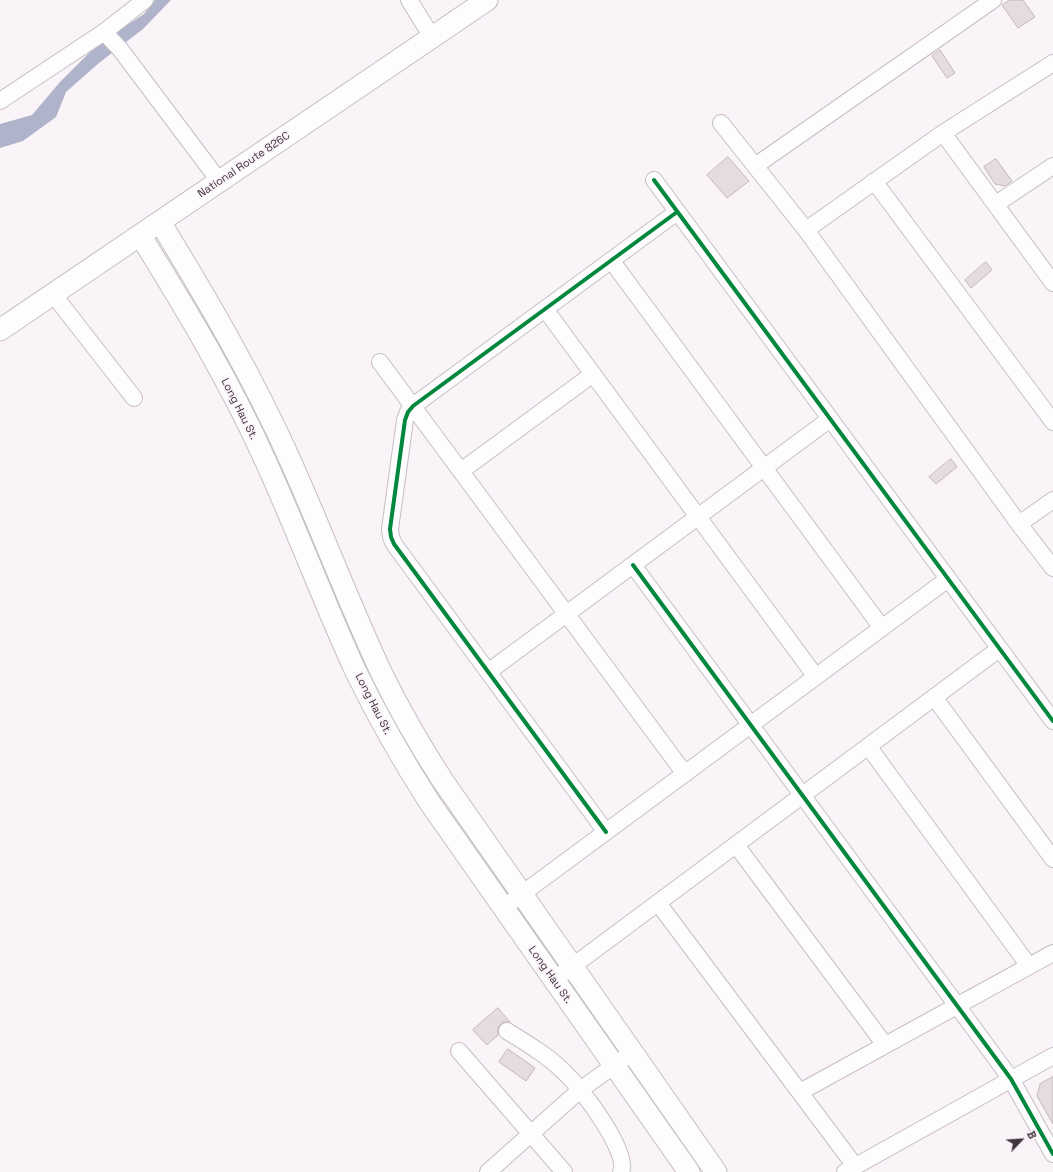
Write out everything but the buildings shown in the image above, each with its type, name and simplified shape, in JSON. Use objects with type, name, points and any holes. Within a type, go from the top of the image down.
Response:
[{"type":"main road","name":"National Route 826C","points":[[0,330],[487,0]]},
{"type":"main road","name":"Long Hau St.","points":[[160,222],[190,271],[257,390],[290,460],[383,675],[421,746],[443,781],[716,1172]]},
{"type":"main road","name":"Long Hau St.","points":[[140,235],[195,327],[248,424],[266,462],[356,671],[372,705],[409,771],[430,804],[689,1172]]},
{"type":"street","points":[[0,101],[106,34],[145,0]]},
{"type":"street","points":[[409,0],[432,38]]},
{"type":"street","points":[[755,166],[993,0]]},
{"type":"street","points":[[106,34],[120,50],[220,182]]},
{"type":"street","points":[[806,230],[943,133],[1053,63]]},
{"type":"street","points":[[721,123],[806,230],[1019,524],[1053,568]]},
{"type":"street","points":[[943,133],[1053,284]]},
{"type":"street","points":[[996,204],[1053,166]]},
{"type":"street","points":[[654,180],[1053,721]]},
{"type":"street","points":[[874,181],[1053,422]]},
{"type":"street","points":[[606,832],[394,544],[390,529],[405,420],[412,406],[677,212]]},
{"type":"street","points":[[611,260],[882,628]]},
{"type":"street","points":[[53,294],[134,398]]},
{"type":"street","points":[[545,309],[816,677]]},
{"type":"street","points":[[380,362],[685,774]]},
{"type":"street","points":[[461,471],[593,374]]},
{"type":"street","points":[[488,672],[830,419]]},
{"type":"street","points":[[1019,524],[1053,500]]},
{"type":"street","points":[[633,565],[1011,1079],[1053,1154]]},
{"type":"street","points":[[504,908],[948,579]]},
{"type":"street","points":[[554,980],[999,649]]},
{"type":"street","points":[[934,697],[1053,859]]},
{"type":"street","points":[[868,746],[1029,966]]},
{"type":"street","points":[[736,845],[885,1046]]},
{"type":"street","points":[[658,903],[800,1092],[850,1169],[1053,1056]]},
{"type":"street","points":[[800,1092],[1053,953]]},
{"type":"street","points":[[507,1031],[527,1051],[567,1074],[580,1090],[601,1118],[620,1152],[623,1169],[621,1172]]},
{"type":"street","points":[[459,1051],[564,1172]]},
{"type":"street","points":[[488,1172],[580,1090],[632,1052]]},
{"type":"water","points":[[155,0],[171,0],[143,29],[99,63],[66,92],[56,117],[23,141],[0,148],[0,124],[32,115],[60,82],[98,44],[144,14]]},
{"type":"cycle path","points":[[654,180],[1053,721]]},
{"type":"cycle path","points":[[606,832],[394,544],[390,529],[405,420],[408,412],[413,406],[677,212]]},
{"type":"cycle path","points":[[633,565],[1011,1079],[1053,1154]]}]
